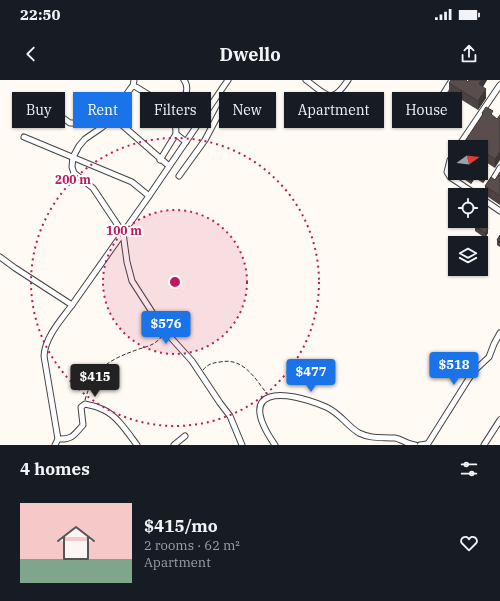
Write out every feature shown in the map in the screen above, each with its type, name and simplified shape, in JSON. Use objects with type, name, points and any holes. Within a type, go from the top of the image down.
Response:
[{"type":"street","points":[[129,92],[133,86],[134,80]]},
{"type":"street","points":[[184,80],[186,92]]},
{"type":"street","points":[[55,445],[58,439],[44,356],[44,348],[48,339],[149,196],[228,80]]},
{"type":"street","points":[[306,80],[328,96],[332,96],[340,92],[348,80]]},
{"type":"street","points":[[444,92],[452,80]]},
{"type":"street","points":[[463,140],[500,85]]},
{"type":"street","points":[[133,86],[144,92]]},
{"type":"street","points":[[180,176],[205,140],[219,113]]},
{"type":"street","points":[[101,128],[84,138],[73,157],[72,163],[74,172],[93,188],[123,233],[127,262],[132,281],[163,329],[187,355],[230,416],[242,445]]},
{"type":"street","points":[[127,128],[160,160],[169,166]]},
{"type":"street","points":[[160,160],[176,134],[176,128]]},
{"type":"street","points":[[176,134],[186,142]]},
{"type":"street","points":[[24,137],[132,182],[149,196]]},
{"type":"street","points":[[494,178],[500,168]]},
{"type":"street","points":[[454,180],[466,188]]},
{"type":"street","points":[[488,203],[500,211]]},
{"type":"street","points":[[0,257],[72,305]]},
{"type":"street","points":[[420,445],[427,444],[473,372],[489,357],[500,334]]},
{"type":"street","points":[[275,445],[266,432],[260,416],[262,401],[268,396],[291,396],[327,407],[339,414],[359,433],[369,437],[394,438],[406,444],[415,445]]},
{"type":"street","points":[[58,439],[65,440],[72,438],[82,425],[81,407],[83,404],[100,408],[109,413],[137,445]]},
{"type":"street","points":[[484,445],[500,420]]},
{"type":"street","points":[[174,445],[185,436]]},
{"type":"path","points":[[83,404],[94,377],[109,361],[155,344],[162,336],[163,329]]},
{"type":"path","points":[[201,374],[206,366],[210,364],[223,361],[235,362],[250,372],[268,396]]},
{"type":"building","points":[[451,80],[466,80],[468,82],[469,80],[481,80],[479,84],[486,89],[478,101],[449,83]]},
{"type":"building","points":[[486,107],[493,111],[491,114],[497,119],[500,115],[500,151],[495,159],[488,154],[488,140],[466,140],[483,114],[482,113]]},
{"type":"building","points":[[500,172],[500,196],[485,186],[491,177],[495,180]]},
{"type":"building","points":[[478,228],[488,228],[485,233]]},
{"type":"building","points":[[500,235],[500,242],[497,240]]}]
